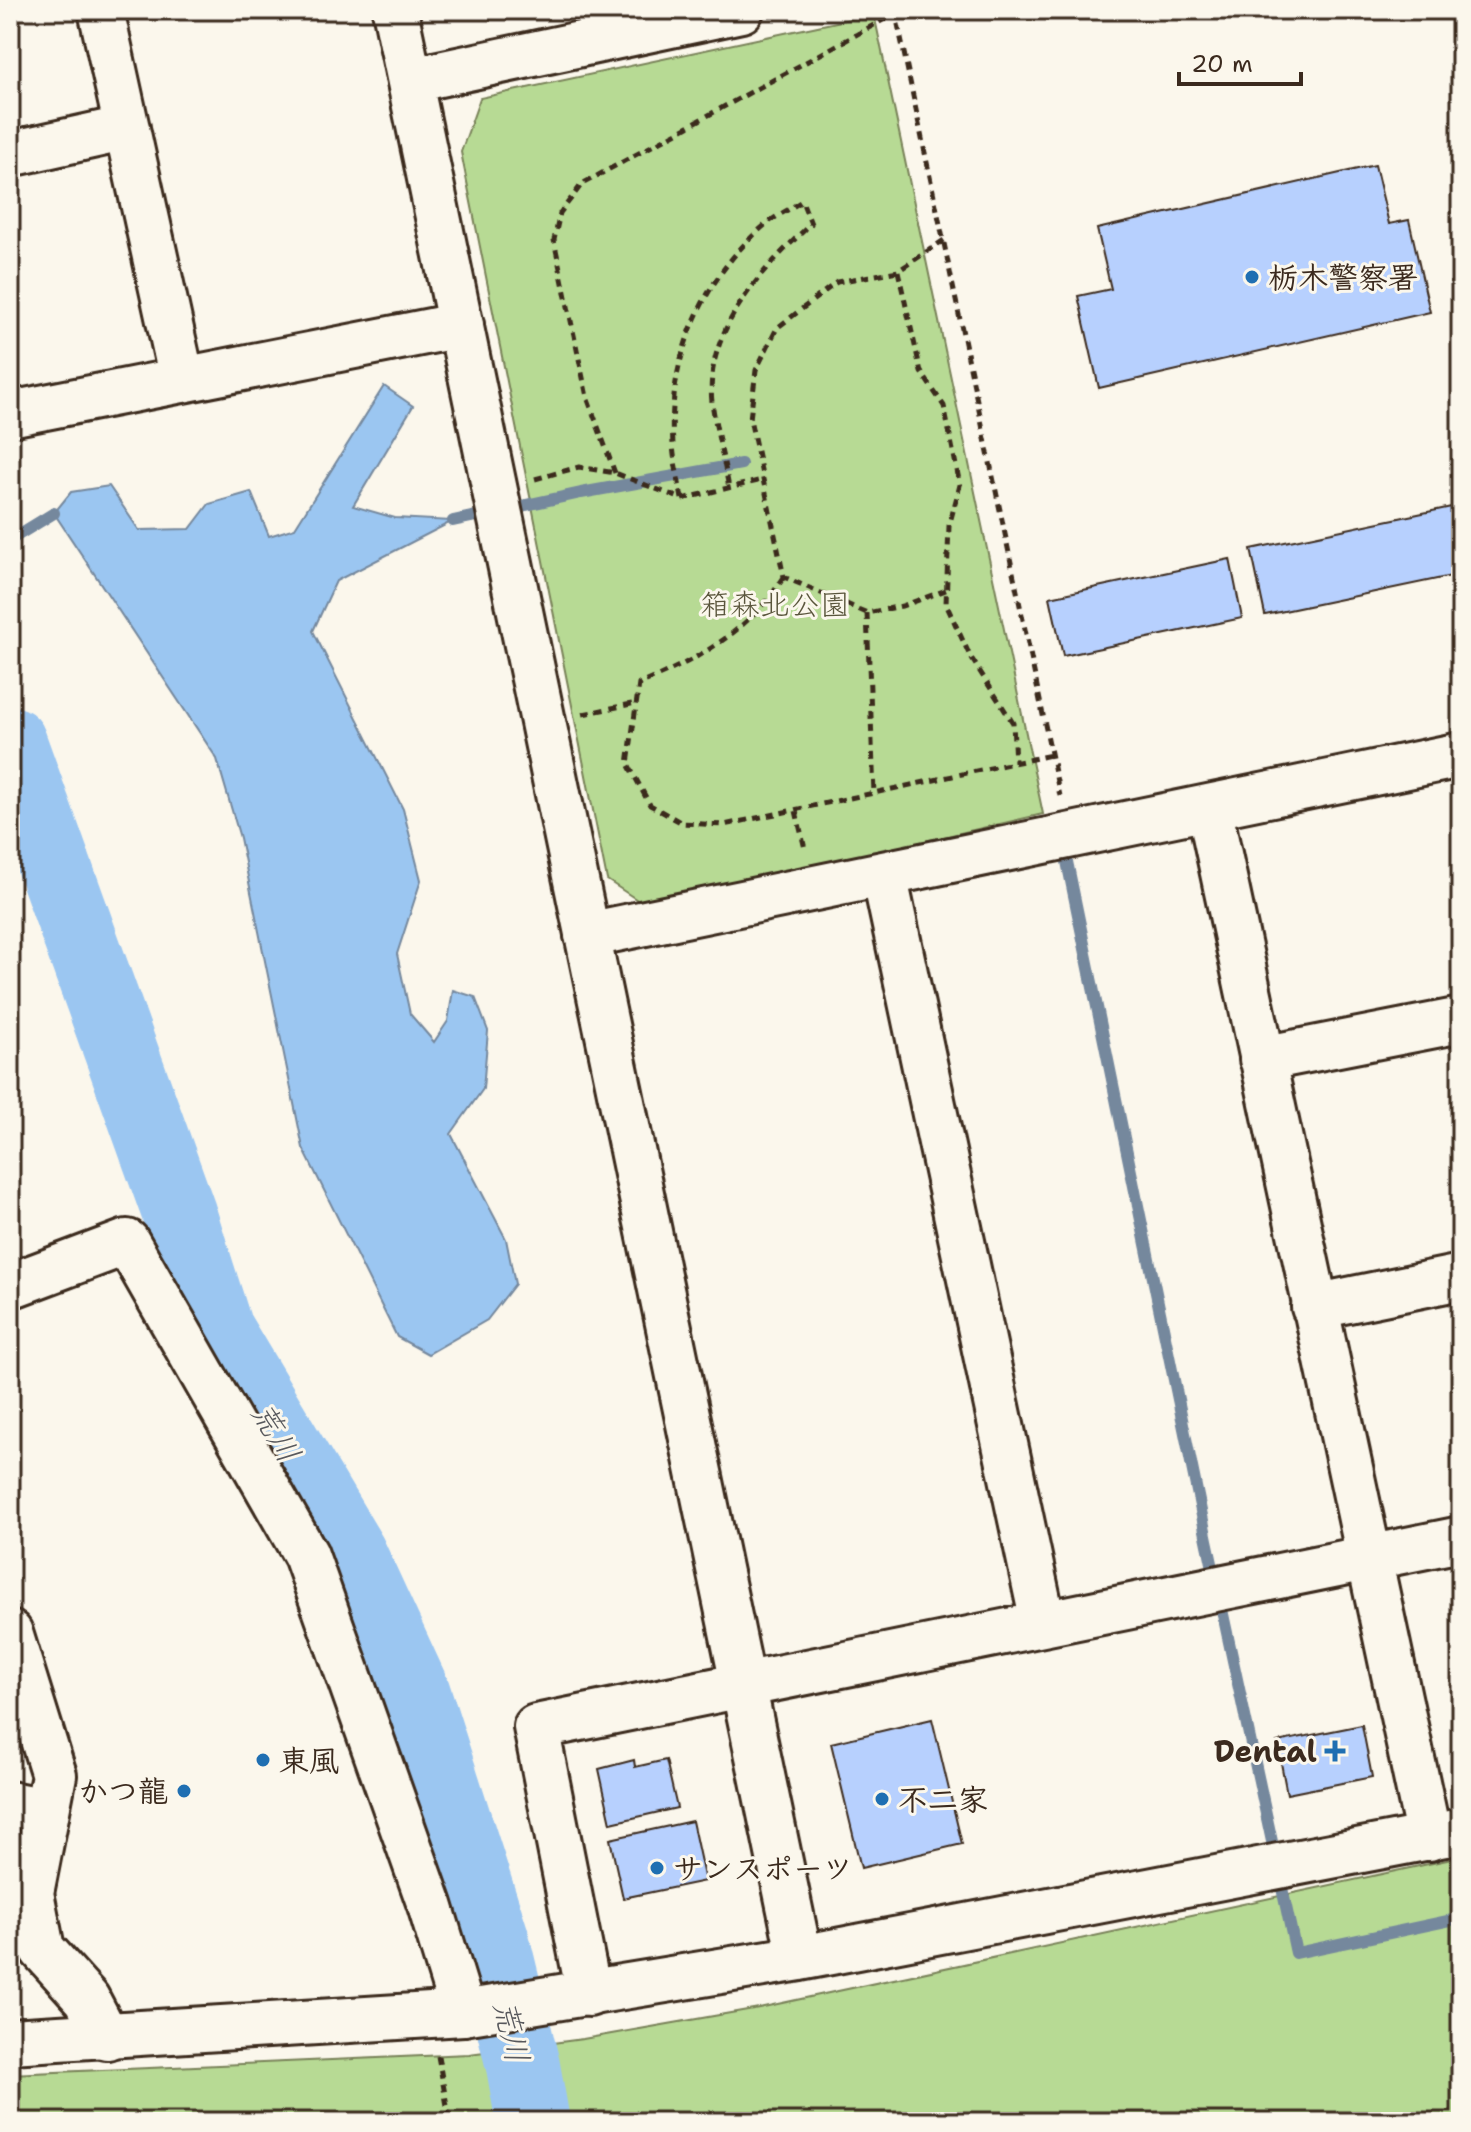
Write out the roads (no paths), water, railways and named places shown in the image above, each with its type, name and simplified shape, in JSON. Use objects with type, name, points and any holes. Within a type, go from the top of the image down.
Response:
[{"type":"street","points":[[101,10],[182,380]]},
{"type":"street","points":[[395,10],[800,1958]]},
{"type":"street","points":[[411,80],[741,10]]},
{"type":"street","points":[[10,154],[127,128]]},
{"type":"street","points":[[10,414],[461,325]]},
{"type":"street","points":[[587,935],[1461,755]]},
{"type":"street","points":[[10,2041],[447,2015],[568,1998],[800,1958],[1445,1834],[1370,1557],[1209,807]]},
{"type":"street","points":[[884,874],[1043,1623]]},
{"type":"street","points":[[1262,1059],[1461,1020]]},
{"type":"street","points":[[10,1286],[127,1242],[306,1555],[430,1905],[447,2015]]},
{"type":"street","points":[[1314,1307],[1461,1277]]},
{"type":"street","points":[[568,1998],[536,1727],[1461,1539]]},
{"type":"street","points":[[10,1633],[54,1775],[29,1808],[31,1893],[42,1949],[87,1999],[107,2037]]},
{"type":"water","points":[[384,386],[413,406],[353,506],[395,518],[453,521],[336,581],[313,631],[403,809],[421,880],[397,954],[410,1014],[434,1042],[448,1021],[453,990],[475,997],[488,1031],[483,1089],[451,1134],[506,1239],[515,1284],[487,1320],[428,1354],[397,1337],[303,1148],[240,838],[217,759],[54,513],[71,492],[109,486],[139,530],[190,529],[209,504],[251,492],[269,536],[295,528]]},
{"type":"waterway","points":[[453,521],[581,493],[741,464]]},
{"type":"waterway","points":[[10,540],[54,513]]},
{"type":"waterway","name":"荒川","points":[[10,743],[179,1213],[216,1330],[350,1555],[414,1694],[492,1938],[523,2066],[533,2122]]},
{"type":"waterway","points":[[1064,847],[1296,1953],[1461,1918]]},
{"type":"place","name":"栃木警察署","points":[[1252,277]]},
{"type":"place","name":"Dental","points":[[1335,1751]]},
{"type":"place","name":"東風","points":[[263,1760]]},
{"type":"place","name":"かつ龍","points":[[184,1791]]},
{"type":"place","name":"不二家","points":[[882,1799]]},
{"type":"place","name":"サンスポーツ","points":[[657,1868]]},
{"type":"park label","name":"箱森北公園","points":[[775,604]]}]
